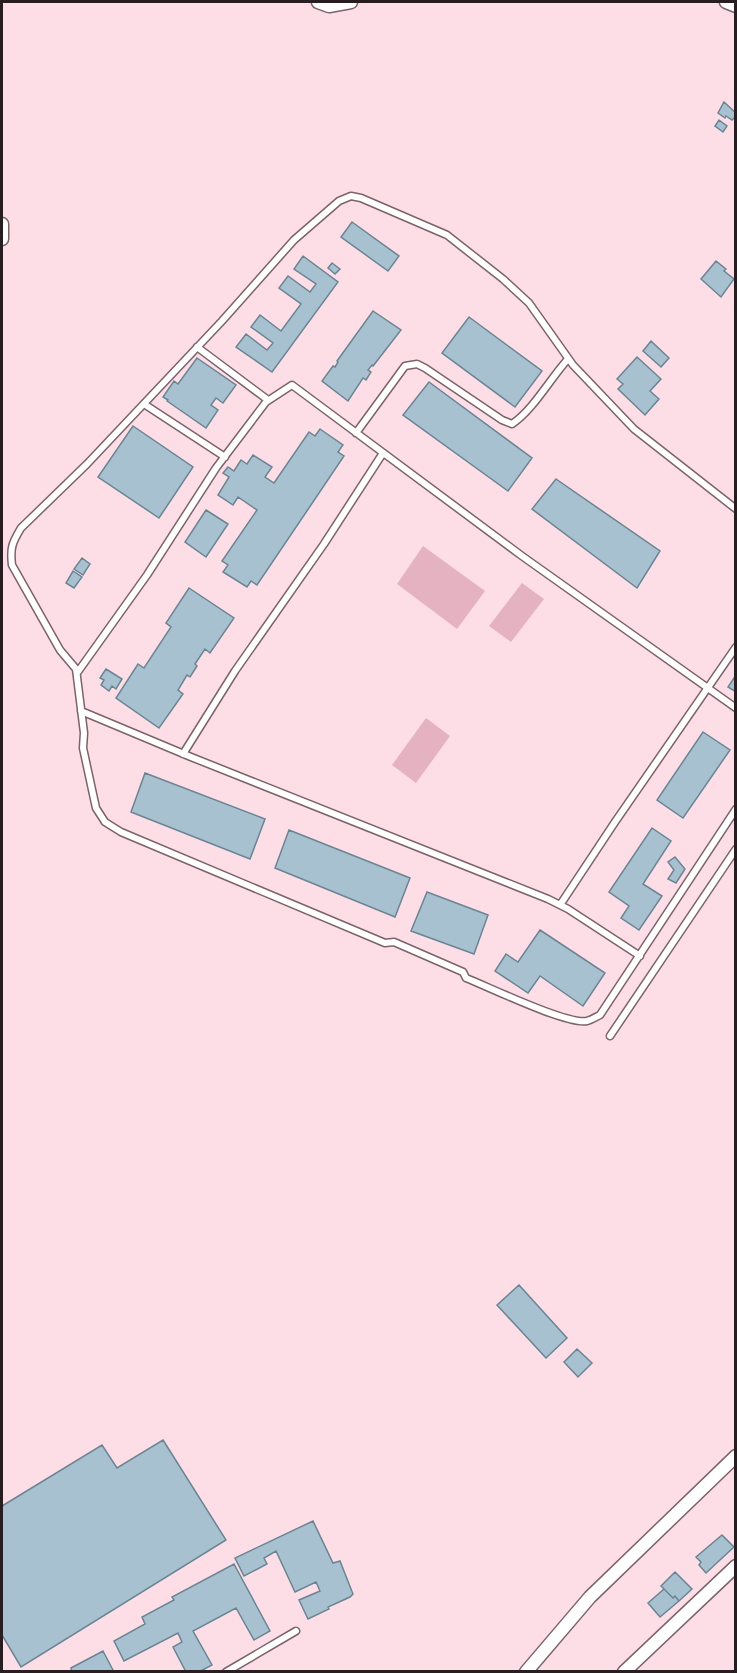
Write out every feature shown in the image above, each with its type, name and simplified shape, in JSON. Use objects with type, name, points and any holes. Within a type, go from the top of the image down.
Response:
[{"type":"street","points":[[318,2],[329,6],[351,2]]},
{"type":"street","points":[[726,2],[735,6]]},
{"type":"street","points":[[2,224],[2,239]]},
{"type":"street","points":[[526,1671],[590,1597],[735,1456]]},
{"type":"street","points":[[624,1671],[735,1566]]},
{"type":"lane","points":[[735,509],[634,429],[568,359],[529,303],[503,279],[447,235],[361,198],[351,196],[339,201],[294,240],[144,404],[21,528],[10,550],[12,565],[60,650],[76,669],[84,733],[83,748],[96,808],[105,822],[121,832],[344,926],[386,943],[394,942],[463,972],[466,978],[544,1011],[568,1019],[586,1021],[600,1015],[735,809]]},
{"type":"lane","points":[[197,347],[268,400]]},
{"type":"lane","points":[[356,433],[405,366],[417,364],[425,368],[502,420],[512,424],[522,417],[568,359]]},
{"type":"lane","points":[[76,674],[147,575],[225,457],[268,400],[292,385],[522,556],[735,708]]},
{"type":"lane","points":[[144,404],[225,457]]},
{"type":"lane","points":[[183,754],[235,671],[324,544],[383,453]]},
{"type":"lane","points":[[560,905],[735,647]]},
{"type":"lane","points":[[81,711],[560,905],[640,956]]},
{"type":"lane","points":[[610,1036],[735,849]]},
{"type":"lane","points":[[226,1671],[296,1631]]},
{"type":"shaded area","points":[[423,546],[485,591],[457,629],[397,584]]},
{"type":"shaded area","points":[[522,583],[544,599],[511,642],[489,626]]},
{"type":"shaded area","points":[[426,718],[450,736],[416,783],[392,765]]},
{"type":"building","points":[[724,102],[736,113],[732,120],[718,113]]},
{"type":"building","points":[[719,120],[727,126],[723,132],[715,126]]},
{"type":"building","points":[[352,222],[399,256],[388,271],[341,237]]},
{"type":"building","points":[[303,256],[338,282],[272,372],[236,347],[246,334],[267,350],[273,343],[251,327],[260,315],[281,331],[301,304],[279,288],[288,276],[310,292],[316,284],[294,269]]},
{"type":"building","points":[[716,261],[734,279],[721,297],[701,279]]},
{"type":"building","points":[[332,263],[340,269],[335,274],[328,268]]},
{"type":"building","points":[[373,311],[401,330],[368,370],[371,372],[366,380],[363,378],[348,401],[322,381],[333,366],[335,367]]},
{"type":"building","points":[[469,317],[542,371],[515,407],[442,353]]},
{"type":"building","points":[[651,341],[669,358],[661,367],[643,351]]},
{"type":"building","points":[[637,357],[661,379],[650,391],[659,399],[645,415],[618,389],[623,384],[617,379]]},
{"type":"building","points":[[197,358],[236,385],[223,403],[216,398],[211,405],[218,410],[206,428],[163,397],[174,381],[178,384]]},
{"type":"building","points":[[429,382],[532,458],[508,491],[403,415]]},
{"type":"building","points":[[133,426],[193,467],[159,518],[98,477]]},
{"type":"building","points":[[320,429],[343,445],[338,452],[344,456],[257,585],[251,581],[247,587],[223,572],[228,565],[222,561],[257,510],[238,497],[233,505],[218,495],[229,477],[223,473],[228,467],[234,471],[241,460],[247,464],[253,455],[272,467],[265,477],[274,483],[309,432],[315,436]]},
{"type":"building","points":[[556,479],[660,551],[637,588],[532,509]]},
{"type":"building","points":[[206,510],[228,524],[206,557],[185,542]]},
{"type":"building","points":[[82,558],[90,564],[83,575],[74,569]]},
{"type":"building","points":[[73,571],[82,577],[74,588],[66,583]]},
{"type":"building","points":[[189,588],[234,618],[210,653],[205,649],[190,677],[187,675],[178,690],[183,694],[159,728],[116,698],[138,664],[144,668],[171,627],[166,623]]},
{"type":"building","points":[[106,669],[122,679],[116,689],[112,686],[109,691],[101,685],[104,680],[100,678]]},
{"type":"building","points":[[736,675],[736,692],[728,687]]},
{"type":"building","points":[[703,732],[730,750],[683,818],[657,800]]},
{"type":"building","points":[[145,773],[265,819],[250,859],[131,812]]},
{"type":"building","points":[[652,828],[671,841],[643,884],[662,896],[639,930],[621,918],[629,906],[609,892]]},
{"type":"building","points":[[289,830],[410,878],[395,917],[275,868]]},
{"type":"building","points":[[675,857],[685,869],[676,883],[668,879],[674,870],[668,862]]},
{"type":"building","points":[[427,892],[488,915],[474,954],[411,931]]},
{"type":"building","points":[[540,930],[605,973],[583,1006],[540,976],[528,993],[495,971],[506,954],[518,962]]},
{"type":"building","points":[[519,1285],[567,1338],[546,1358],[497,1305]]},
{"type":"building","points":[[577,1349],[592,1363],[578,1377],[564,1362]]},
{"type":"building","points":[[163,1440],[226,1540],[21,1667],[2,1635],[2,1506],[102,1445],[117,1468]]},
{"type":"building","points":[[313,1521],[333,1563],[340,1561],[353,1594],[308,1619],[299,1600],[320,1591],[316,1582],[295,1592],[276,1551],[264,1558],[267,1564],[244,1576],[235,1558]]},
{"type":"building","points":[[722,1535],[734,1547],[706,1573],[696,1557]]},
{"type":"building","points":[[234,1564],[270,1631],[254,1640],[236,1608],[193,1631],[212,1665],[199,1672],[186,1672],[173,1647],[182,1642],[178,1633],[124,1661],[114,1641],[145,1624],[142,1617],[174,1600],[172,1597]]},
{"type":"building","points":[[675,1572],[692,1589],[679,1601],[661,1586]]},
{"type":"building","points":[[664,1589],[679,1601],[660,1617],[648,1603]]},
{"type":"building","points":[[103,1651],[114,1672],[72,1672],[71,1668]]}]
